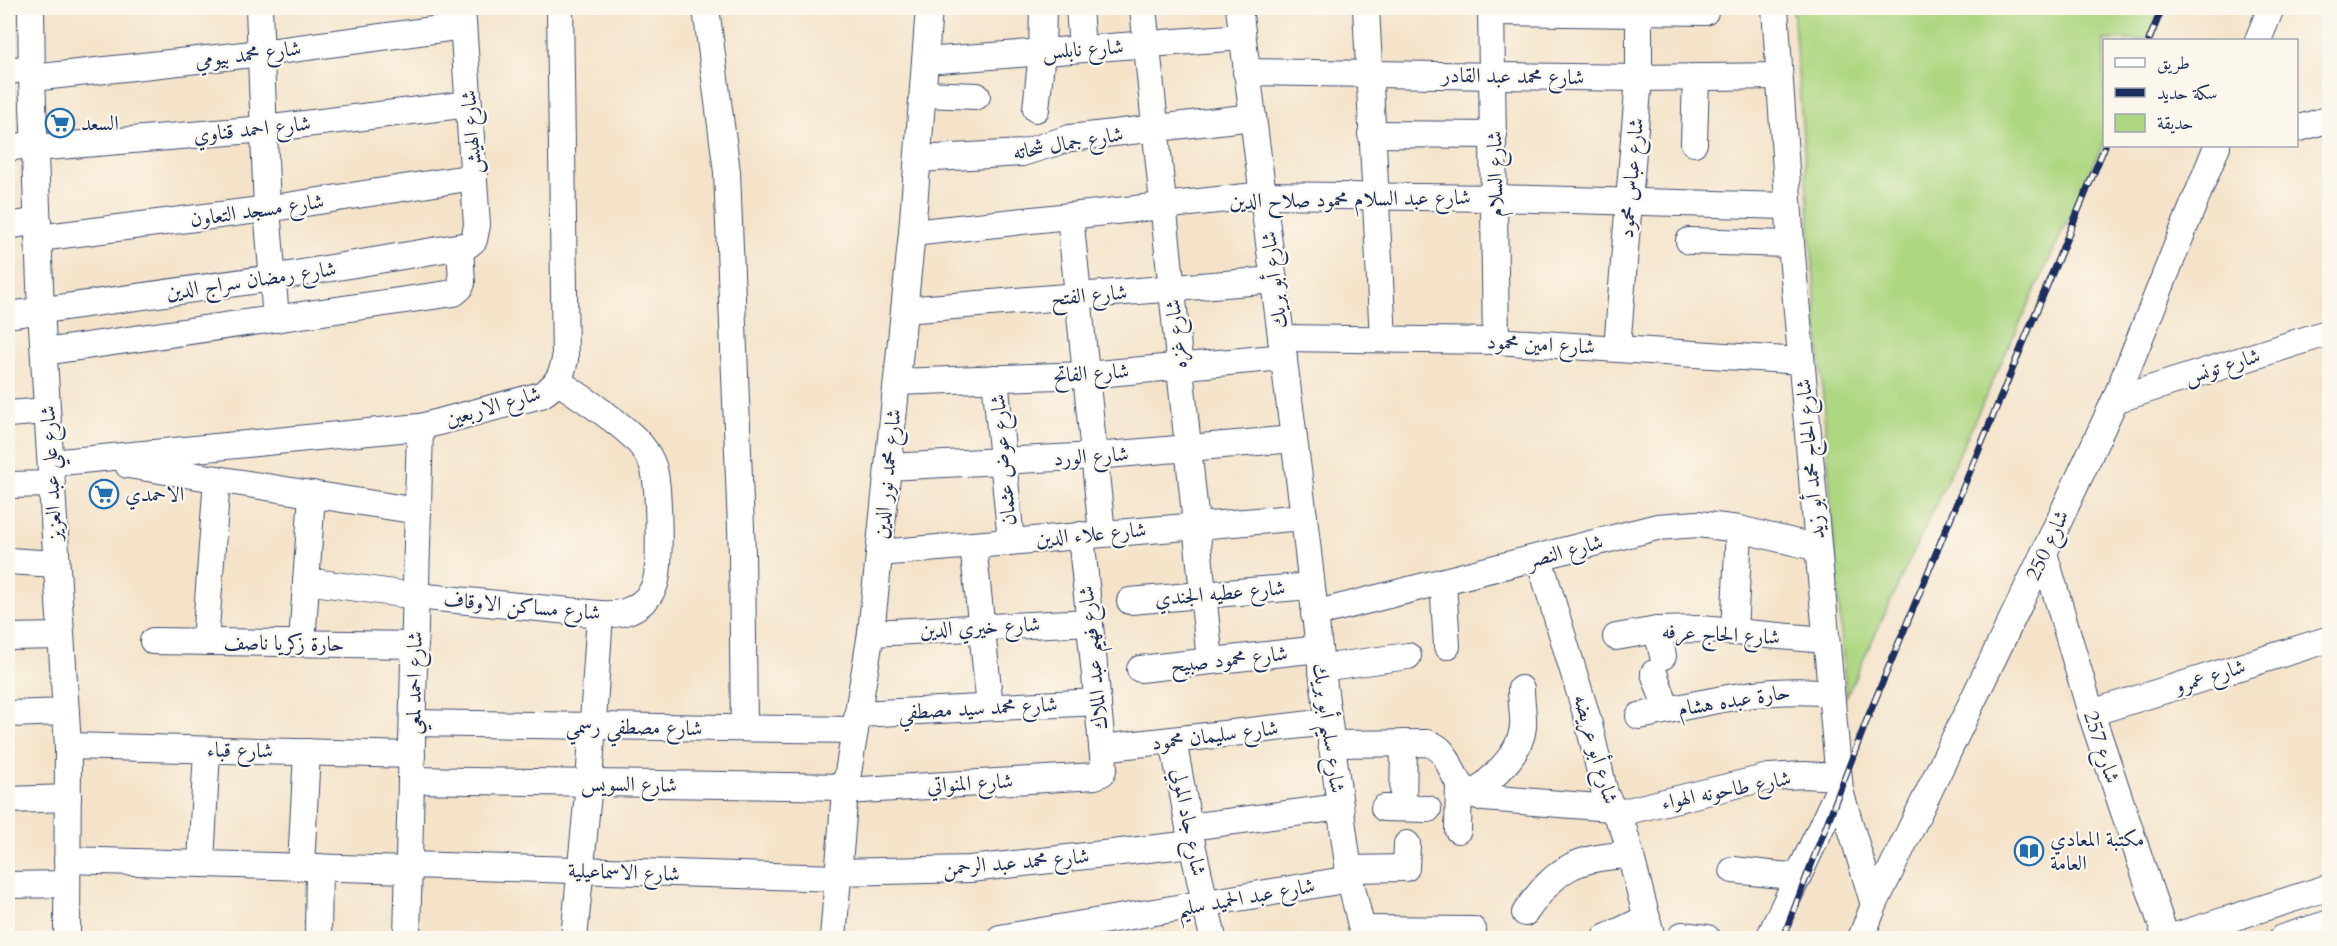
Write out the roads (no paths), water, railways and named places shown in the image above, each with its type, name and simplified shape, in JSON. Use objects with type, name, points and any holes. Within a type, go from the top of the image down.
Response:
[{"type":"street","name":"شارع علي عبد العزيز","points":[[31,8],[24,73],[35,146],[47,411],[68,746],[67,939]]},
{"type":"street","points":[[259,8],[267,209],[276,318]]},
{"type":"street","name":"شارع الاربعين","points":[[8,485],[51,474],[91,459],[420,427],[541,395],[551,389],[558,381],[565,359],[560,8]]},
{"type":"street","points":[[706,8],[727,172],[742,542],[744,728]]},
{"type":"street","name":"شارع محمد نور الدين","points":[[833,939],[845,789],[871,633],[897,382],[912,233],[929,8]]},
{"type":"street","points":[[1036,109],[1042,52],[1043,8]]},
{"type":"street","points":[[1079,8],[1082,49]]},
{"type":"street","name":"شارع غزه","points":[[1143,8],[1210,661]]},
{"type":"street","name":"شارع أبو بريك","points":[[1239,8],[1304,517]]},
{"type":"street","points":[[1366,8],[1383,339]]},
{"type":"street","name":"شارع الحاج محمد أبو زيد","points":[[1774,8],[1791,244],[1839,783],[1874,905]]},
{"type":"street","points":[[2258,39],[2271,8]]},
{"type":"street","points":[[1491,10],[1705,12]]},
{"type":"street","name":"شارع السلام","points":[[1491,10],[1496,340]]},
{"type":"street","name":"شارع عباس محمود","points":[[1617,348],[1639,78],[1639,11]]},
{"type":"street","name":"شارع محمد بيومي","points":[[24,73],[262,53],[463,17]]},
{"type":"street","name":"شارع الهيش","points":[[460,247],[468,245],[477,233],[463,17]]},
{"type":"street","name":"شارع نابلس","points":[[925,62],[1242,37]]},
{"type":"street","name":"شارع محمد عبد القادر","points":[[1246,72],[1639,78],[1779,76]]},
{"type":"street","points":[[1694,143],[1696,77]]},
{"type":"street","points":[[922,94],[977,96]]},
{"type":"street","name":"شارع احمد قناوي","points":[[8,148],[264,129],[469,104]]},
{"type":"street","name":"شارع جمال شحاته","points":[[918,159],[1022,153],[1070,138],[1252,117]]},
{"type":"street","points":[[2298,128],[2330,119]]},
{"type":"street","points":[[1371,134],[1494,135]]},
{"type":"street","name":"شارع 250","points":[[1862,939],[1874,905],[2044,553],[2115,400],[2217,147]]},
{"type":"street","name":"شارع مسجد التعاون","points":[[8,226],[38,230],[267,209],[474,177]]},
{"type":"street","name":"شارع عبد السلام محمود صلاح الدين","points":[[912,233],[1264,195],[1495,198],[1788,206]]},
{"type":"street","name":"شارع فهيم عبد الملاك","points":[[1070,216],[1095,456],[1090,622],[1104,766],[1102,773],[1095,776]]},
{"type":"street","points":[[1689,241],[1791,244]]},
{"type":"street","points":[[44,352],[454,293],[462,283],[460,247]]},
{"type":"street","name":"شارع رمضان سراج الدين","points":[[8,315],[272,278],[460,247]]},
{"type":"street","name":"شارع الفتح","points":[[904,310],[1274,280]]},
{"type":"street","name":"شارع تونس","points":[[2115,400],[2330,332]]},
{"type":"street","name":"شارع امين محمود","points":[[1282,347],[1383,339],[1496,340],[1801,361]]},
{"type":"street","name":"شارع الفاتح","points":[[897,382],[1086,375],[1179,366],[1282,347]]},
{"type":"street","name":"شارع عوض عثمان","points":[[995,378],[1011,541]]},
{"type":"street","name":"شارع مساكن الاوقاف","points":[[306,581],[416,596],[617,615],[633,609],[647,598],[655,584],[658,566],[658,489],[654,468],[644,448],[629,433],[558,381]]},
{"type":"street","points":[[8,414],[47,411]]},
{"type":"street","name":"شارع احمد لمعي","points":[[407,939],[420,427]]},
{"type":"street","name":"شارع الورد","points":[[888,467],[1095,456],[1294,439]]},
{"type":"street","points":[[91,459],[418,511]]},
{"type":"street","points":[[205,642],[217,479]]},
{"type":"street","points":[[302,643],[312,494]]},
{"type":"street","name":"شارع علاء الدين","points":[[879,553],[1304,517]]},
{"type":"street","name":"شارع سليم أبو بريك","points":[[1304,517],[1314,614],[1349,874],[1363,934]]},
{"type":"street","name":"شارع النصر","points":[[1314,614],[1657,527],[1698,524],[1739,529],[1818,548]]},
{"type":"street","points":[[1739,529],[1740,640]]},
{"type":"street","points":[[973,545],[990,707]]},
{"type":"street","name":"شارع 257","points":[[2044,553],[2091,713],[2168,939]]},
{"type":"street","name":"شارع أبو عريضه","points":[[1539,558],[1588,720],[1605,794],[1624,830],[1649,928]]},
{"type":"street","points":[[8,561],[56,564]]},
{"type":"street","points":[[1443,582],[1447,646]]},
{"type":"street","name":"شارع عطيه الجندي","points":[[1130,601],[1311,586]]},
{"type":"street","points":[[574,939],[589,783],[600,614]]},
{"type":"street","name":"شارع خيري الدين","points":[[871,633],[1090,622]]},
{"type":"street","name":"شارع الحاج عرفه","points":[[1616,637],[1657,630],[1700,629],[1740,640],[1826,640]]},
{"type":"street","points":[[1657,630],[1659,665],[1667,710]]},
{"type":"street","points":[[8,638],[61,636]]},
{"type":"street","name":"شارع عمرو","points":[[2091,713],[2330,639]]},
{"type":"street","name":"حارة زكريا ناصف","points":[[153,641],[415,645]]},
{"type":"street","name":"شارع محمود صبيح","points":[[1140,669],[1210,661],[1408,656]]},
{"type":"street","points":[[1458,830],[1466,788],[1515,751],[1521,739],[1523,726],[1521,689]]},
{"type":"street","name":"حارة عبده هشام","points":[[1639,716],[1777,691],[1804,690],[1831,693]]},
{"type":"street","name":"شارع محمد سيد مصطفي","points":[[856,722],[990,707],[1098,702]]},
{"type":"street","points":[[8,714],[66,712]]},
{"type":"street","name":"شارع مصطفي رسمي","points":[[413,723],[744,728],[856,722]]},
{"type":"street","name":"شارع سليمان محمود","points":[[1102,748],[1173,740],[1330,733],[1404,743],[1433,744],[1444,753],[1466,788]]},
{"type":"street","name":"شارع جاد المولي","points":[[1173,740],[1213,939]]},
{"type":"street","points":[[1404,743],[1394,808],[1428,809]]},
{"type":"street","name":"شارع قباء","points":[[68,746],[412,755]]},
{"type":"street","points":[[201,863],[207,750]]},
{"type":"street","points":[[307,752],[310,867],[318,939]]},
{"type":"street","name":"شارع طاحونه الهواء","points":[[1466,788],[1494,800],[1613,811],[1769,777],[1804,775],[1839,783]]},
{"type":"street","name":"شارع المنواتي","points":[[845,789],[1095,776]]},
{"type":"street","name":"شارع السويس","points":[[411,780],[845,789]]},
{"type":"street","points":[[1769,939],[1799,877],[1839,783]]},
{"type":"street","points":[[8,800],[68,798]]},
{"type":"street","name":"شارع محمد عبد الرحمن","points":[[838,875],[970,868],[1191,836],[1340,807]]},
{"type":"street","name":"شارع عبد الحميد سليم","points":[[1011,938],[1120,929],[1206,904],[1349,874],[1406,868],[1407,844]]},
{"type":"street","points":[[1525,913],[1543,887],[1568,867],[1598,857],[1630,855]]},
{"type":"street","name":"شارع الاسماعيلية","points":[[8,885],[67,872],[201,863],[310,867],[838,875]]},
{"type":"street","points":[[1733,870],[1799,877]]},
{"type":"street","points":[[2168,939],[2330,887]]},
{"type":"street","points":[[2295,937],[2330,923]]},
{"type":"street","points":[[1605,939],[1649,928]]},
{"type":"street","points":[[1363,934],[1473,930]]},
{"type":"street","points":[[1682,935],[1707,939]]},
{"type":"railway","points":[[2149,39],[2162,8]]},
{"type":"railway","points":[[1783,938],[1868,717],[2105,147]]},
{"type":"place","name":"السعد","points":[[60,123]]},
{"type":"place","name":"الاحمدي","points":[[104,494]]},
{"type":"place","name":"مكتبة المعادي العامة","points":[[2029,851]]}]
